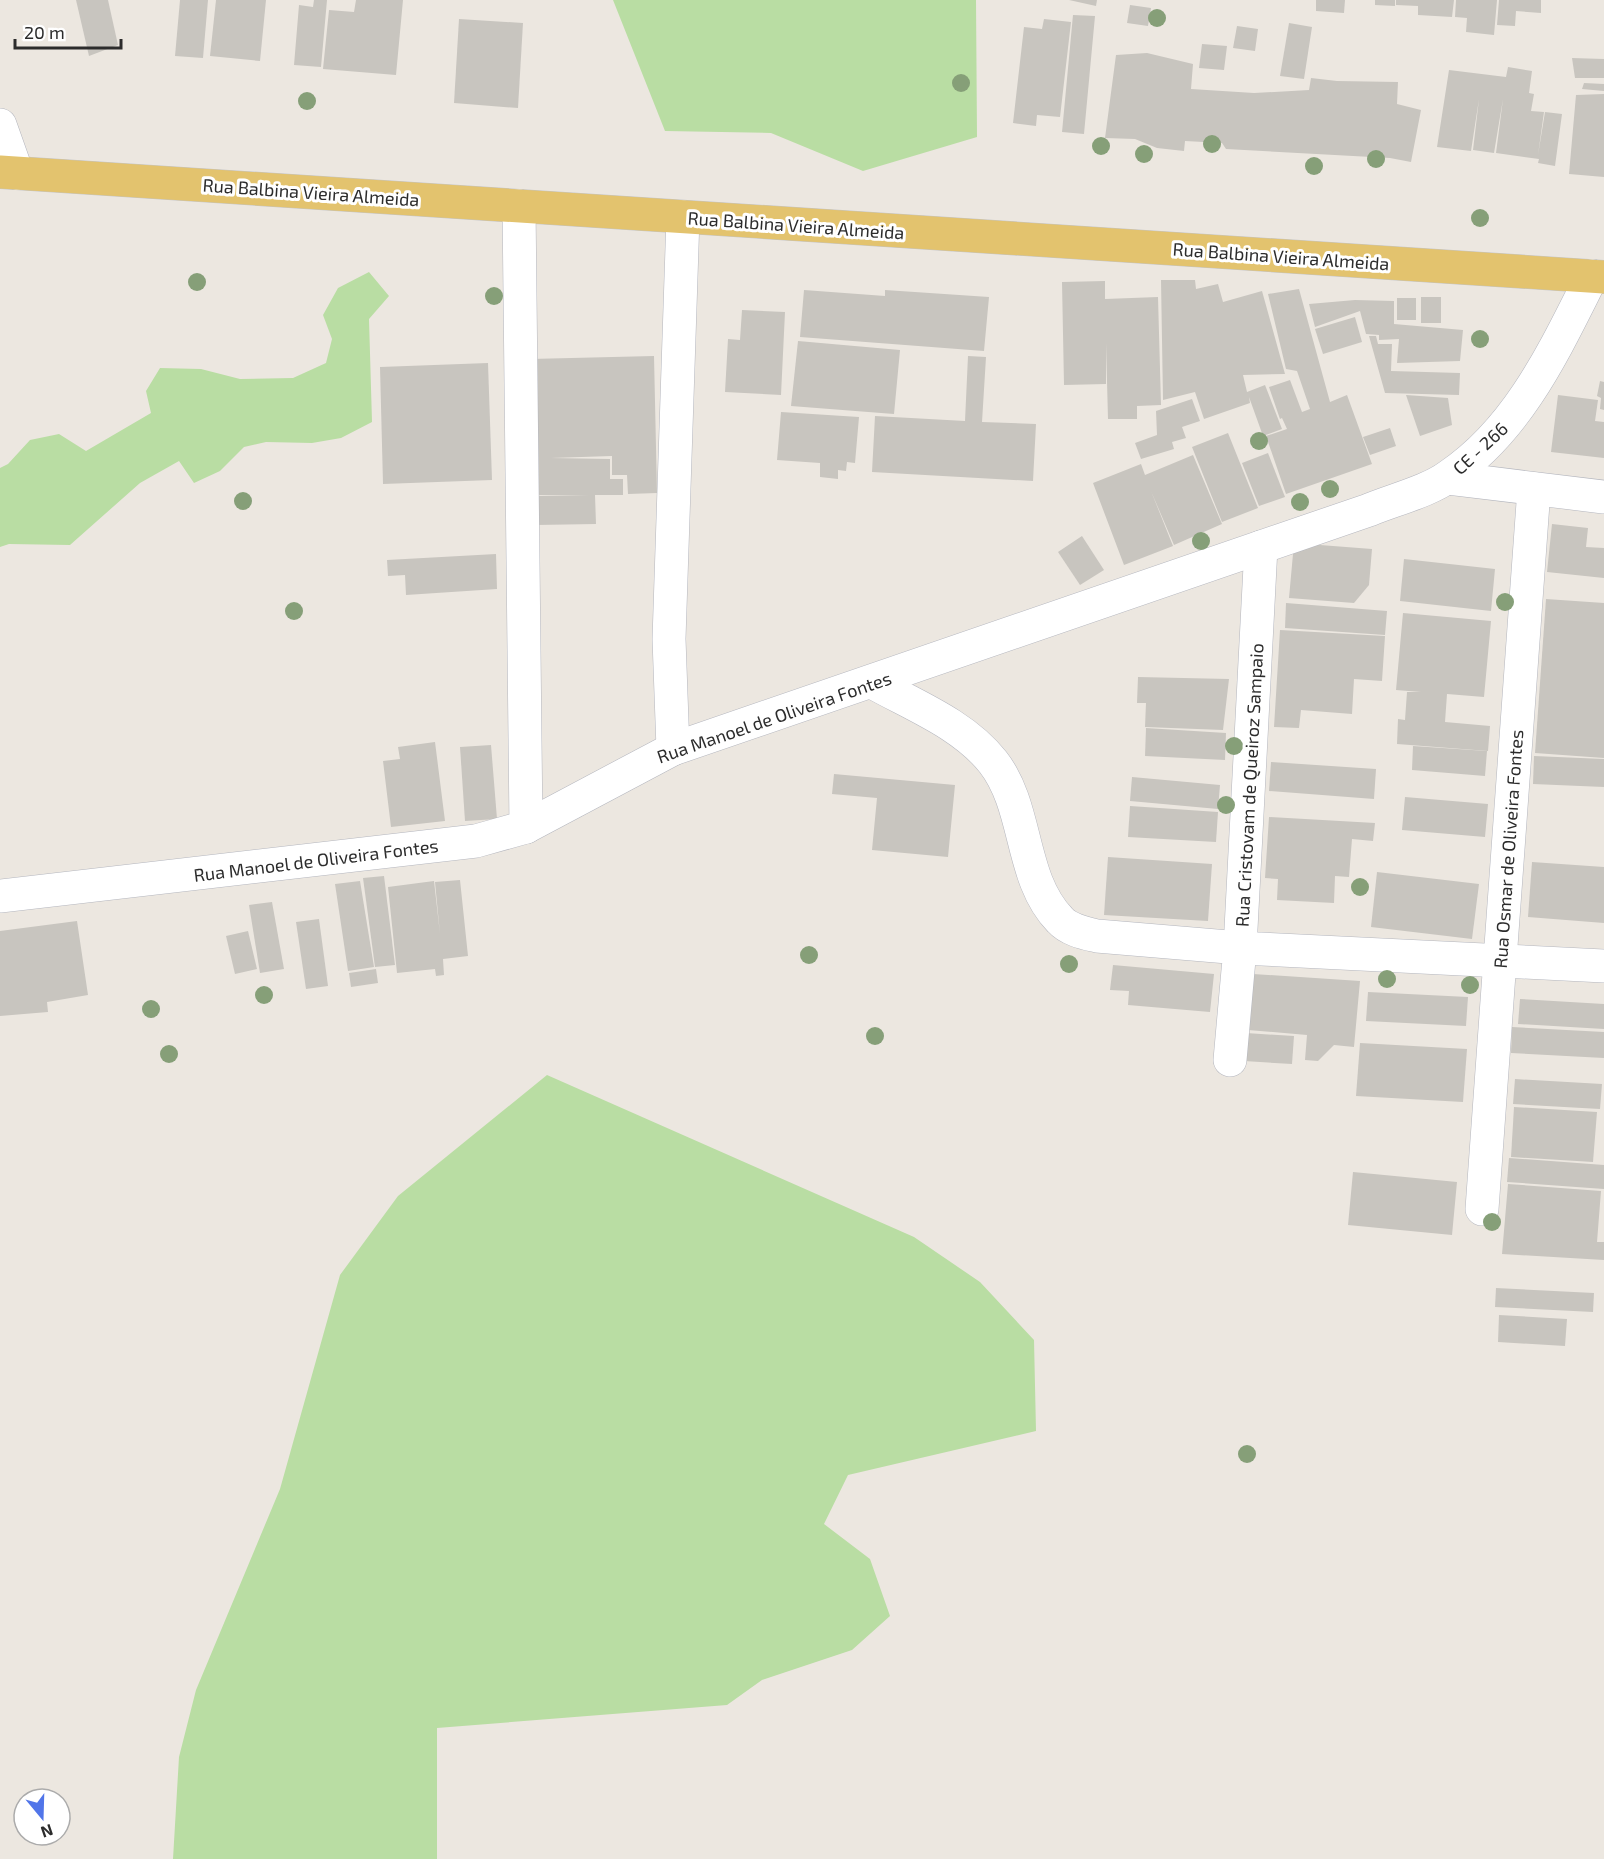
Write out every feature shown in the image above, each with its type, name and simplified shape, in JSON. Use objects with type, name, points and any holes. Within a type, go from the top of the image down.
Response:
[{"type":"main road","name":"Rua Balbina Vieira Almeida","points":[[8,172],[1598,276]]},
{"type":"street","points":[[0,125],[8,172]]},
{"type":"street","points":[[519,206],[526,827]]},
{"type":"street","points":[[673,749],[669,639],[684,217]]},
{"type":"street","name":"CE - 266","points":[[1261,547],[1369,510],[1448,478],[1488,446],[1516,413],[1598,276]]},
{"type":"street","points":[[1448,478],[1604,497]]},
{"type":"street","name":"Rua Osmar de Oliveira Fontes","points":[[1482,1209],[1534,489]]},
{"type":"street","name":"Rua Manoel de Oliveira Fontes","points":[[0,896],[476,841],[526,827],[673,749],[1261,547]]},
{"type":"street","name":"Rua Cristovam de Queiroz Sampaio","points":[[1261,547],[1240,948],[1500,959],[1604,966]]},
{"type":"street","points":[[872,682],[961,732],[995,765],[1013,802],[1040,891],[1061,921],[1076,931],[1097,936],[1240,948],[1230,1060]]},
{"type":"green space","points":[[613,0],[976,0],[977,137],[863,171],[771,133],[665,131]]},
{"type":"green space","points":[[369,272],[389,296],[369,319],[372,422],[341,438],[312,443],[266,442],[244,447],[220,471],[194,483],[179,461],[140,483],[70,545],[9,544],[0,547],[0,468],[8,464],[30,440],[59,434],[86,451],[151,413],[146,391],[160,368],[201,369],[240,379],[293,378],[326,363],[332,339],[323,315],[338,288]]},
{"type":"green space","points":[[547,1075],[914,1237],[980,1282],[1034,1340],[1036,1431],[848,1475],[824,1524],[870,1559],[890,1616],[852,1650],[762,1680],[727,1705],[437,1728],[437,1859],[173,1859],[179,1757],[196,1690],[280,1489],[340,1275],[398,1196]]},
{"type":"building","points":[[76,0],[108,0],[118,45],[89,56]]},
{"type":"building","points":[[180,0],[208,0],[203,58],[175,56]]},
{"type":"building","points":[[216,0],[266,0],[260,61],[210,56]]},
{"type":"building","points":[[314,0],[327,0],[321,67],[294,65],[299,5],[313,7]]},
{"type":"building","points":[[356,0],[403,0],[396,75],[323,69],[329,10],[354,12]]},
{"type":"building","points":[[1069,0],[1097,0],[1096,6]]},
{"type":"building","points":[[1316,0],[1345,0],[1344,13],[1316,11]]},
{"type":"building","points":[[1375,0],[1395,0],[1395,6],[1375,5]]},
{"type":"building","points":[[1396,0],[1454,0],[1452,17],[1418,15],[1418,6],[1396,5]]},
{"type":"building","points":[[1456,0],[1497,0],[1494,35],[1466,32],[1467,18],[1455,17]]},
{"type":"building","points":[[1499,0],[1541,0],[1541,13],[1516,11],[1515,26],[1497,25]]},
{"type":"building","points":[[1130,5],[1151,8],[1148,26],[1127,23]]},
{"type":"building","points":[[1073,15],[1095,16],[1084,134],[1062,132]]},
{"type":"building","points":[[459,19],[523,23],[518,108],[454,103]]},
{"type":"building","points":[[1044,19],[1071,22],[1060,117],[1037,115],[1036,126],[1013,123],[1024,27],[1042,29]]},
{"type":"building","points":[[1289,23],[1312,27],[1304,79],[1280,76]]},
{"type":"building","points":[[1237,26],[1258,29],[1255,51],[1233,48]]},
{"type":"building","points":[[1202,44],[1227,46],[1224,70],[1199,68]]},
{"type":"building","points":[[1147,53],[1193,64],[1191,89],[1254,93],[1309,90],[1311,78],[1337,81],[1398,82],[1397,104],[1421,110],[1411,162],[1390,158],[1226,149],[1222,143],[1185,141],[1184,151],[1157,148],[1135,139],[1105,138],[1116,55]]},
{"type":"building","points":[[1572,58],[1604,59],[1604,78],[1575,78]]},
{"type":"building","points":[[1508,67],[1532,71],[1529,93],[1534,94],[1531,111],[1544,112],[1538,155],[1545,112],[1562,114],[1555,166],[1538,163],[1539,159],[1496,153],[1503,99],[1494,153],[1473,150],[1479,99],[1471,151],[1437,147],[1449,70],[1506,77]]},
{"type":"building","points":[[1584,83],[1604,84],[1604,91],[1582,89]]},
{"type":"building","points":[[1604,94],[1604,177],[1569,174],[1576,95]]},
{"type":"building","points":[[1161,280],[1195,280],[1196,289],[1218,284],[1223,302],[1262,291],[1285,374],[1243,375],[1247,392],[1265,385],[1282,429],[1263,436],[1249,397],[1250,403],[1204,419],[1195,392],[1163,400]]},
{"type":"building","points":[[1105,281],[1105,299],[1158,297],[1161,405],[1137,406],[1137,419],[1108,419],[1106,343],[1106,384],[1064,385],[1062,282]]},
{"type":"building","points":[[1299,289],[1330,402],[1347,395],[1372,464],[1286,494],[1266,436],[1287,429],[1282,418],[1280,419],[1269,387],[1290,380],[1302,412],[1310,409],[1297,371],[1286,369],[1268,294]]},
{"type":"building","points":[[804,290],[885,296],[885,290],[989,297],[984,351],[800,337]]},
{"type":"building","points":[[1421,297],[1441,297],[1441,323],[1421,323]]},
{"type":"building","points":[[1397,298],[1416,298],[1416,320],[1397,320]]},
{"type":"building","points":[[1355,300],[1394,301],[1394,324],[1463,330],[1460,361],[1397,363],[1399,339],[1379,340],[1379,335],[1366,334],[1360,311],[1315,327],[1309,304]]},
{"type":"building","points":[[742,310],[785,312],[781,395],[725,392],[728,339],[740,340]]},
{"type":"building","points":[[1355,317],[1362,342],[1323,354],[1315,329]]},
{"type":"building","points":[[1369,336],[1376,336],[1378,344],[1392,344],[1391,371],[1460,373],[1459,395],[1385,393]]},
{"type":"building","points":[[798,341],[900,350],[894,414],[791,406]]},
{"type":"building","points":[[654,356],[657,493],[628,494],[627,475],[612,475],[612,456],[551,458],[610,459],[610,479],[623,479],[623,495],[595,495],[596,524],[536,525],[536,496],[589,495],[536,495],[530,359]]},
{"type":"building","points":[[968,356],[986,357],[982,422],[1036,424],[1033,481],[872,472],[875,416],[965,421]]},
{"type":"building","points":[[488,363],[492,480],[383,484],[380,367]]},
{"type":"building","points":[[1600,381],[1604,382],[1604,410],[1600,409],[1601,398],[1597,396]]},
{"type":"building","points":[[1406,395],[1448,398],[1452,425],[1420,436]]},
{"type":"building","points":[[1558,395],[1598,400],[1595,421],[1604,422],[1604,458],[1551,452]]},
{"type":"building","points":[[1192,399],[1200,421],[1182,427],[1186,438],[1172,442],[1174,449],[1141,459],[1135,443],[1157,435],[1156,411]]},
{"type":"building","points":[[781,412],[859,417],[855,463],[847,462],[846,471],[838,470],[838,479],[820,477],[820,463],[777,460]]},
{"type":"building","points":[[1390,428],[1396,446],[1370,455],[1363,437]]},
{"type":"building","points":[[1228,433],[1258,508],[1222,522],[1192,447]]},
{"type":"building","points":[[1268,453],[1285,497],[1259,506],[1242,463]]},
{"type":"building","points":[[1193,455],[1222,524],[1174,545],[1151,491],[1173,546],[1124,565],[1093,483],[1141,464],[1145,475]]},
{"type":"building","points":[[1552,524],[1588,528],[1586,547],[1604,548],[1604,578],[1547,572]]},
{"type":"building","points":[[1082,536],[1104,570],[1080,585],[1058,552]]},
{"type":"building","points":[[1294,543],[1372,549],[1369,585],[1354,603],[1289,598]]},
{"type":"building","points":[[496,554],[497,589],[406,595],[405,575],[388,576],[387,560]]},
{"type":"building","points":[[1404,559],[1495,569],[1491,611],[1400,601]]},
{"type":"building","points":[[1546,599],[1604,603],[1604,758],[1535,753]]},
{"type":"building","points":[[1286,603],[1387,611],[1385,635],[1285,628]]},
{"type":"building","points":[[1403,613],[1491,621],[1484,697],[1447,694],[1445,722],[1490,726],[1488,751],[1397,744],[1398,719],[1405,720],[1407,692],[1421,692],[1396,690]]},
{"type":"building","points":[[1280,630],[1385,636],[1382,681],[1354,679],[1352,714],[1301,710],[1299,728],[1274,727]]},
{"type":"building","points":[[1138,677],[1229,679],[1223,730],[1145,727],[1146,703],[1137,703]]},
{"type":"building","points":[[1146,728],[1226,733],[1225,760],[1145,756]]},
{"type":"building","points":[[435,742],[445,821],[391,827],[383,761],[400,759],[398,747]]},
{"type":"building","points":[[491,745],[497,819],[465,821],[460,747]]},
{"type":"building","points":[[1413,746],[1487,751],[1485,776],[1412,770]]},
{"type":"building","points":[[1534,756],[1604,759],[1604,787],[1533,784]]},
{"type":"building","points":[[1271,762],[1376,769],[1374,799],[1269,791]]},
{"type":"building","points":[[834,774],[955,785],[948,857],[872,850],[877,798],[832,794]]},
{"type":"building","points":[[1132,777],[1220,785],[1218,809],[1130,801]]},
{"type":"building","points":[[1405,797],[1488,804],[1485,837],[1402,830]]},
{"type":"building","points":[[1130,806],[1218,812],[1216,842],[1128,837]]},
{"type":"building","points":[[1269,817],[1375,823],[1373,841],[1352,839],[1349,877],[1335,876],[1334,903],[1277,900],[1278,879],[1265,878]]},
{"type":"building","points":[[1108,857],[1212,864],[1208,921],[1104,915]]},
{"type":"building","points":[[1532,862],[1604,867],[1604,923],[1528,917]]},
{"type":"building","points":[[1377,872],[1479,884],[1472,939],[1371,927]]},
{"type":"building","points":[[384,876],[395,965],[375,967],[363,878]]},
{"type":"building","points":[[460,880],[468,956],[443,959],[444,975],[436,976],[435,969],[397,973],[388,887],[434,881],[440,934],[435,882]]},
{"type":"building","points":[[360,881],[374,967],[348,971],[335,884]]},
{"type":"building","points":[[272,902],[284,969],[260,973],[249,905]]},
{"type":"building","points":[[319,919],[328,986],[306,989],[296,922]]},
{"type":"building","points":[[77,921],[88,995],[47,1002],[48,1012],[0,1016],[0,931]]},
{"type":"building","points":[[248,931],[257,969],[235,974],[226,936]]},
{"type":"building","points":[[1113,965],[1214,974],[1210,1012],[1128,1005],[1129,991],[1110,990]]},
{"type":"building","points":[[376,969],[378,983],[351,987],[349,973]]},
{"type":"building","points":[[1253,974],[1360,981],[1354,1047],[1334,1045],[1318,1061],[1305,1060],[1307,1035],[1248,1030]]},
{"type":"building","points":[[1368,992],[1468,997],[1466,1026],[1366,1021]]},
{"type":"building","points":[[1520,999],[1604,1004],[1604,1029],[1518,1024]]},
{"type":"building","points":[[1512,1027],[1604,1032],[1604,1058],[1511,1053]]},
{"type":"building","points":[[1246,1033],[1294,1036],[1292,1064],[1244,1061]]},
{"type":"building","points":[[1360,1043],[1467,1049],[1463,1102],[1356,1096]]},
{"type":"building","points":[[1515,1079],[1602,1084],[1600,1109],[1513,1104]]},
{"type":"building","points":[[1514,1107],[1597,1112],[1593,1162],[1511,1157]]},
{"type":"building","points":[[1509,1158],[1604,1165],[1604,1189],[1507,1182]]},
{"type":"building","points":[[1353,1172],[1457,1182],[1452,1235],[1348,1225]]},
{"type":"building","points":[[1508,1184],[1601,1191],[1597,1242],[1604,1242],[1604,1260],[1502,1254]]},
{"type":"building","points":[[1496,1288],[1594,1293],[1593,1312],[1495,1307]]},
{"type":"building","points":[[1499,1315],[1567,1319],[1565,1346],[1498,1342]]}]
